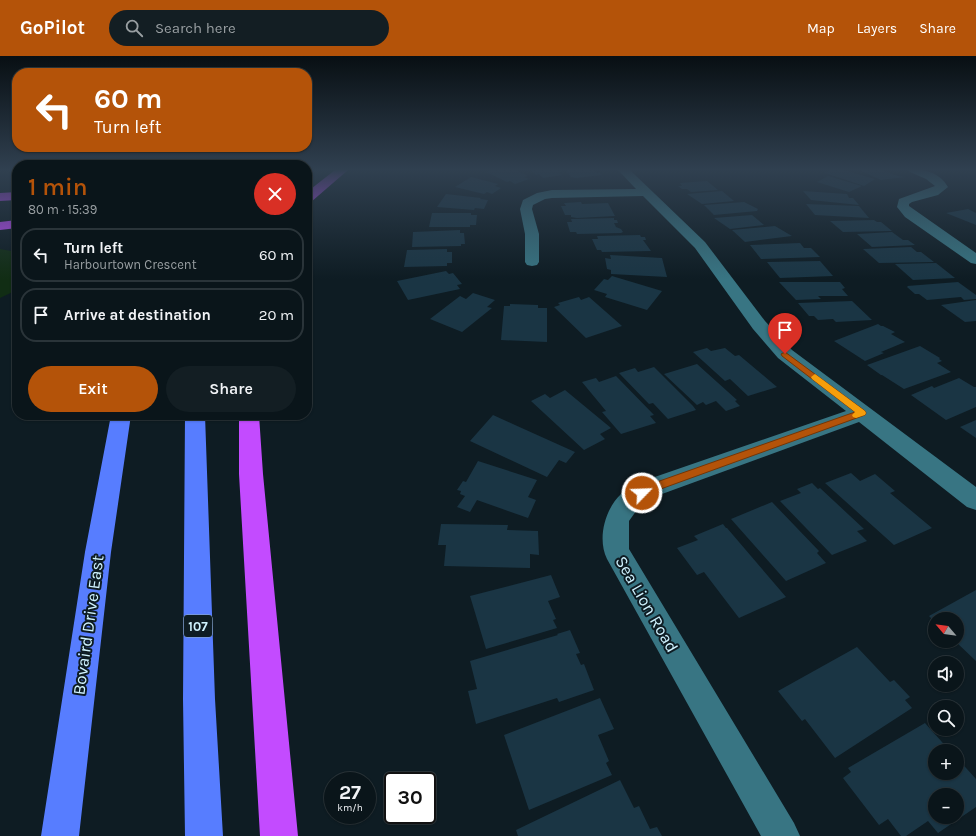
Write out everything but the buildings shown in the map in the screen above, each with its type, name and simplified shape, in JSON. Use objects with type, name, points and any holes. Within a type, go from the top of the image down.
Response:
[{"type":"highway","points":[[0,226],[12,225]]},
{"type":"highway","points":[[249,420],[251,474],[279,836]]},
{"type":"main road","name":"Bovaird Drive East","points":[[60,836],[98,552],[120,420]]},
{"type":"main road","name":"107","points":[[195,420],[199,699],[204,836]]},
{"type":"street","points":[[526,206],[532,234],[532,262]]},
{"type":"street","points":[[660,206],[700,245],[771,341],[785,354],[976,500]]},
{"type":"street","points":[[903,206],[910,214],[976,260]]},
{"type":"street","name":"Sea Lion Road","points":[[781,836],[616,551],[617,519],[630,500],[654,487],[862,413]]},
{"type":"green space","points":[[0,249],[12,251],[12,292],[0,298]]},
{"type":"slow traffic","points":[[815,377],[862,413],[856,415]]},
{"type":"route","points":[[642,493],[654,487],[862,413],[785,354]]}]
